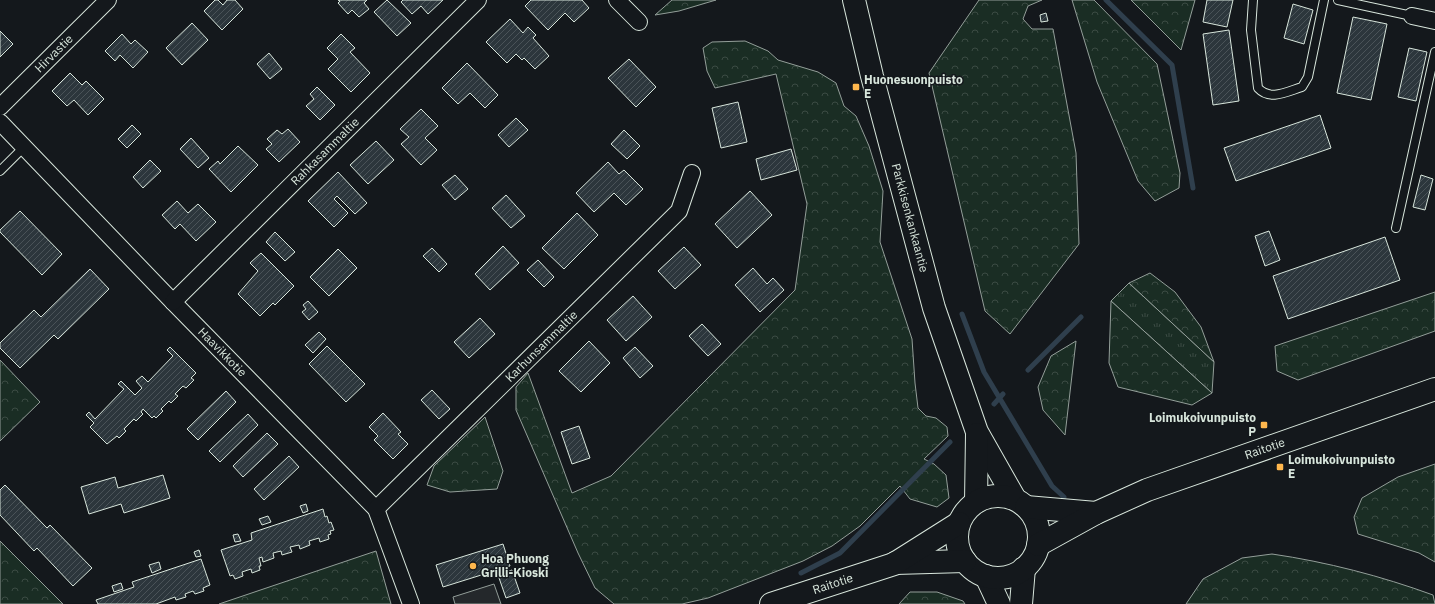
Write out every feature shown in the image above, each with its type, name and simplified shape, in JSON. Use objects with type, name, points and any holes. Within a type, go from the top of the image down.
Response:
[{"type":"main road","name":"Parkkisenkankaantie","points":[[854,0],[872,76],[934,308],[977,432],[1021,503]]},
{"type":"main road","name":"Raitotie","points":[[1038,545],[1096,513],[1146,490],[1435,389]]},
{"type":"main road","name":"Parkkisenkankaantie","points":[[976,502],[977,432]]},
{"type":"main road","points":[[1002,496],[1021,503],[1034,518],[1039,531],[1038,545],[1033,558],[1024,568],[1006,576],[986,576],[974,571],[965,561],[958,549],[956,536],[959,523],[965,511],[976,502],[988,497],[1002,496]]},
{"type":"main road","name":"Raitotie","points":[[1021,503],[1096,513]]},
{"type":"main road","name":"Raitotie","points":[[771,604],[894,564],[959,523]]},
{"type":"main road","name":"Raitotie","points":[[894,564],[965,561]]},
{"type":"main road","points":[[1021,604],[1024,568]]},
{"type":"main road","points":[[986,576],[999,604]]},
{"type":"street","name":"Hirvastie","points":[[0,107],[108,0]]},
{"type":"street","name":"Rahkasammaltie","points":[[173,302],[478,0]]},
{"type":"street","points":[[617,0],[639,22]]},
{"type":"street","points":[[1412,16],[1435,21]]},
{"type":"street","name":"Haavikkotie","points":[[0,122],[173,302],[376,509],[411,604]]},
{"type":"street","name":"Karhunsammaltie","points":[[376,509],[679,210],[692,173]]},
{"type":"lane","points":[[1253,0],[1251,30],[1258,88],[1264,94],[1272,96],[1302,87],[1308,77],[1324,0]]},
{"type":"lane","points":[[1338,0],[1412,16]]},
{"type":"lane","points":[[1396,228],[1435,52]]},
{"type":"lane","points":[[0,171],[24,147]]},
{"type":"green space","points":[[672,0],[716,0],[679,11],[655,15]]},
{"type":"green space","points":[[979,0],[1042,0],[1028,6],[1023,19],[1032,29],[1053,29],[1076,153],[1079,244],[1010,334],[985,311],[929,73]]},
{"type":"green space","points":[[1072,0],[1094,0],[1157,64],[1180,173],[1179,188],[1155,201],[1138,181],[1097,82]]},
{"type":"green space","points":[[1131,0],[1195,0],[1181,50]]},
{"type":"green space","points":[[745,41],[768,51],[778,60],[818,72],[836,83],[844,106],[856,116],[869,146],[883,191],[880,242],[912,339],[918,408],[926,416],[936,418],[947,427],[948,436],[924,459],[934,464],[946,475],[949,498],[937,507],[910,499],[900,486],[860,526],[832,546],[803,561],[708,598],[682,604],[614,604],[595,588],[578,553],[516,410],[516,387],[528,373],[572,493],[611,476],[795,290],[807,204],[776,74],[715,88],[707,71],[703,48],[712,42]]},
{"type":"green space","points":[[1150,273],[1175,292],[1201,327],[1214,362],[1129,283]]},
{"type":"green space","points":[[1129,283],[1214,362],[1212,393],[1111,301]]},
{"type":"green space","points":[[1435,292],[1435,331],[1298,380],[1277,371],[1275,346]]},
{"type":"green space","points":[[1111,301],[1212,393],[1192,405],[1118,387],[1109,363]]},
{"type":"green space","points":[[1076,341],[1065,435],[1043,410],[1038,387],[1051,356]]},
{"type":"green space","points":[[0,360],[40,402],[0,441]]},
{"type":"green space","points":[[485,417],[503,471],[497,489],[450,492],[427,485],[434,466]]},
{"type":"green space","points":[[1435,464],[1435,562],[1419,553],[1358,534],[1354,517],[1362,498],[1398,477]]},
{"type":"green space","points":[[0,541],[63,604],[0,604]]},
{"type":"green space","points":[[376,551],[391,604],[219,604]]},
{"type":"green space","points":[[1272,554],[1333,565],[1394,582],[1433,595],[1435,604],[1186,604],[1203,579],[1242,558]]},
{"type":"green space","points":[[910,592],[937,592],[963,601],[965,604],[899,604]]},
{"type":"shaded area","points":[[494,584],[501,604],[455,604],[453,597]]},
{"type":"building","points":[[215,0],[218,0],[223,5],[227,0],[235,0],[243,9],[222,30],[204,11]]},
{"type":"building","points":[[338,0],[367,0],[364,3],[369,9],[359,17],[352,10],[348,14],[338,3],[340,1]]},
{"type":"building","points":[[387,0],[411,23],[397,36],[374,12]]},
{"type":"building","points":[[403,0],[443,0],[428,14],[421,6],[412,14],[401,2]]},
{"type":"building","points":[[531,0],[582,0],[589,8],[574,22],[565,13],[548,30],[525,6]]},
{"type":"building","points":[[1207,0],[1233,0],[1227,27],[1203,22]]},
{"type":"building","points":[[1293,4],[1313,10],[1304,44],[1284,38]]},
{"type":"building","points":[[1046,13],[1048,21],[1041,22],[1040,15]]},
{"type":"building","points":[[1353,17],[1387,24],[1371,100],[1337,93]]},
{"type":"building","points":[[510,19],[523,33],[528,27],[536,35],[533,38],[549,56],[535,69],[524,58],[522,60],[516,54],[507,63],[486,42]]},
{"type":"building","points":[[192,23],[208,40],[182,65],[166,48]]},
{"type":"building","points":[[1229,30],[1239,101],[1213,105],[1203,34]]},
{"type":"building","points":[[0,31],[13,44],[0,57]]},
{"type":"building","points":[[122,34],[131,44],[135,40],[148,52],[133,68],[120,55],[115,61],[105,51]]},
{"type":"building","points":[[341,34],[355,48],[350,52],[370,73],[351,92],[328,69],[338,59],[327,48]]},
{"type":"building","points":[[1409,48],[1427,52],[1416,101],[1398,97]]},
{"type":"building","points":[[269,53],[282,69],[270,79],[257,64]]},
{"type":"building","points":[[629,59],[656,87],[636,107],[608,78]]},
{"type":"building","points":[[467,63],[498,95],[485,108],[470,93],[458,104],[442,88]]},
{"type":"building","points":[[70,73],[82,85],[86,81],[104,99],[88,115],[74,100],[67,106],[52,91]]},
{"type":"building","points":[[317,87],[335,105],[320,120],[306,106],[314,99],[310,94]]},
{"type":"building","points":[[738,102],[747,142],[721,148],[712,108]]},
{"type":"building","points":[[421,109],[438,126],[425,138],[437,150],[421,165],[401,144],[409,137],[400,129]]},
{"type":"building","points":[[1320,115],[1331,148],[1236,181],[1224,148]]},
{"type":"building","points":[[516,118],[528,130],[509,147],[498,135]]},
{"type":"building","points":[[132,125],[141,134],[127,148],[118,139]]},
{"type":"building","points":[[288,129],[300,142],[279,162],[266,149],[272,144],[267,139],[277,130],[282,134]]},
{"type":"building","points":[[624,130],[640,146],[627,159],[611,144]]},
{"type":"building","points":[[191,138],[209,158],[198,168],[180,149]]},
{"type":"building","points":[[376,141],[394,160],[368,184],[350,165]]},
{"type":"building","points":[[238,146],[258,165],[231,192],[209,169],[218,161],[220,164]]},
{"type":"building","points":[[791,149],[797,170],[761,180],[756,159]]},
{"type":"building","points":[[150,160],[161,171],[143,188],[133,177]]},
{"type":"building","points":[[608,162],[619,174],[624,170],[643,189],[626,205],[614,193],[594,212],[576,193]]},
{"type":"building","points":[[338,172],[367,203],[355,214],[337,196],[334,199],[348,213],[334,227],[308,201]]},
{"type":"building","points":[[455,175],[468,189],[455,200],[442,185]]},
{"type":"building","points":[[1421,175],[1433,179],[1425,210],[1413,207]]},
{"type":"building","points":[[750,191],[772,215],[737,248],[715,224]]},
{"type":"building","points":[[506,195],[525,216],[511,228],[492,208]]},
{"type":"building","points":[[177,201],[188,213],[198,204],[216,222],[196,241],[180,224],[175,229],[162,215]]},
{"type":"building","points":[[20,211],[62,254],[42,275],[0,232],[0,230]]},
{"type":"building","points":[[577,213],[598,235],[564,269],[542,248]]},
{"type":"building","points":[[1269,231],[1280,260],[1265,266],[1255,236]]},
{"type":"building","points":[[275,232],[295,252],[285,261],[266,242]]},
{"type":"building","points":[[1385,237],[1400,280],[1288,319],[1273,276]]},
{"type":"building","points":[[503,246],[519,263],[490,290],[475,274]]},
{"type":"building","points":[[684,247],[701,265],[675,289],[658,271]]},
{"type":"building","points":[[432,248],[447,264],[439,272],[423,256]]},
{"type":"building","points":[[338,249],[357,268],[329,296],[310,277]]},
{"type":"building","points":[[261,253],[294,286],[275,305],[273,303],[260,316],[238,294],[258,271],[250,263]]},
{"type":"building","points":[[538,260],[554,277],[544,287],[527,270]]},
{"type":"building","points":[[753,268],[767,284],[773,278],[784,290],[760,312],[735,285]]},
{"type":"building","points":[[90,269],[109,289],[58,339],[54,335],[20,368],[0,348],[0,343],[34,310],[41,317]]},
{"type":"building","points":[[633,296],[652,317],[626,341],[607,320]]},
{"type":"building","points":[[308,301],[318,312],[309,320],[302,312],[306,309],[303,305]]},
{"type":"building","points":[[480,318],[495,334],[469,358],[454,342]]},
{"type":"building","points":[[702,324],[721,344],[708,356],[689,336]]},
{"type":"building","points":[[319,332],[326,339],[313,353],[305,345]]},
{"type":"building","points":[[589,341],[610,363],[581,392],[559,371]]},
{"type":"building","points":[[327,346],[365,384],[346,402],[309,364]]},
{"type":"building","points":[[170,347],[196,373],[191,378],[194,380],[186,388],[183,386],[175,394],[178,396],[171,403],[169,401],[161,409],[163,411],[156,418],[154,416],[152,418],[143,409],[141,412],[143,414],[136,421],[134,419],[124,429],[126,431],[119,438],[117,436],[107,444],[90,427],[94,423],[86,415],[89,412],[95,419],[124,389],[118,384],[121,381],[135,395],[142,388],[136,381],[142,376],[148,382],[173,356],[167,350]]},
{"type":"building","points":[[635,347],[653,366],[640,378],[623,358]]},
{"type":"building","points":[[432,390],[450,409],[439,419],[421,400]]},
{"type":"building","points":[[226,391],[236,402],[198,440],[187,429]]},
{"type":"building","points":[[383,413],[401,432],[398,434],[408,444],[393,459],[374,440],[378,436],[369,427]]},
{"type":"building","points":[[248,414],[258,425],[220,462],[209,451]]},
{"type":"building","points":[[579,426],[590,458],[572,464],[561,432]]},
{"type":"building","points":[[267,433],[278,444],[243,477],[233,466]]},
{"type":"building","points":[[289,456],[299,467],[264,500],[254,489]]},
{"type":"building","points":[[163,475],[170,498],[124,513],[121,504],[89,514],[81,487],[115,477],[118,488]]},
{"type":"building","points":[[5,485],[47,528],[50,525],[92,568],[73,586],[37,548],[34,551],[0,515],[0,490]]},
{"type":"building","points":[[306,504],[308,511],[303,513],[300,506]]},
{"type":"building","points":[[323,509],[325,517],[327,516],[329,523],[331,522],[334,530],[330,531],[331,534],[328,535],[329,539],[320,542],[319,538],[309,541],[310,545],[300,549],[299,545],[290,547],[292,552],[282,555],[281,551],[273,553],[274,558],[263,562],[262,557],[259,558],[261,566],[259,566],[260,570],[252,573],[251,569],[242,572],[243,576],[235,579],[233,575],[230,576],[221,550],[252,540],[251,533]]},
{"type":"building","points":[[268,516],[271,522],[262,525],[259,519]]},
{"type":"building","points":[[238,534],[241,541],[235,542],[233,535]]},
{"type":"building","name":"Hoa Phuong Grilli-Kioski","points":[[503,544],[510,566],[443,587],[436,565]]},
{"type":"building","points":[[199,550],[201,556],[196,557],[194,552]]},
{"type":"building","points":[[201,559],[210,585],[203,588],[204,591],[195,594],[193,591],[185,594],[186,597],[176,600],[175,597],[156,604],[98,604],[96,600],[134,587],[132,582]]},
{"type":"building","points":[[159,562],[161,569],[152,573],[149,565]]},
{"type":"building","points":[[512,570],[520,593],[506,598],[498,575]]},
{"type":"building","points":[[121,583],[123,589],[114,592],[112,586]]},
{"type":"waterway","points":[[1106,0],[1172,65],[1193,188]]},
{"type":"waterway","points":[[962,314],[984,372],[1052,486],[1064,497]]},
{"type":"waterway","points":[[1028,370],[1081,317]]},
{"type":"waterway","points":[[994,404],[1003,394]]},
{"type":"waterway","points":[[801,573],[840,553],[950,442]]},
{"type":"place","name":"Huonesuonpuisto E","points":[[856,87]]},
{"type":"place","name":"Loimukoivunpuisto P","points":[[1264,425]]},
{"type":"place","name":"Loimukoivunpuisto E","points":[[1280,467]]},
{"type":"place","name":"Hoa Phuong Grilli-Kioski","points":[[473,566]]}]
